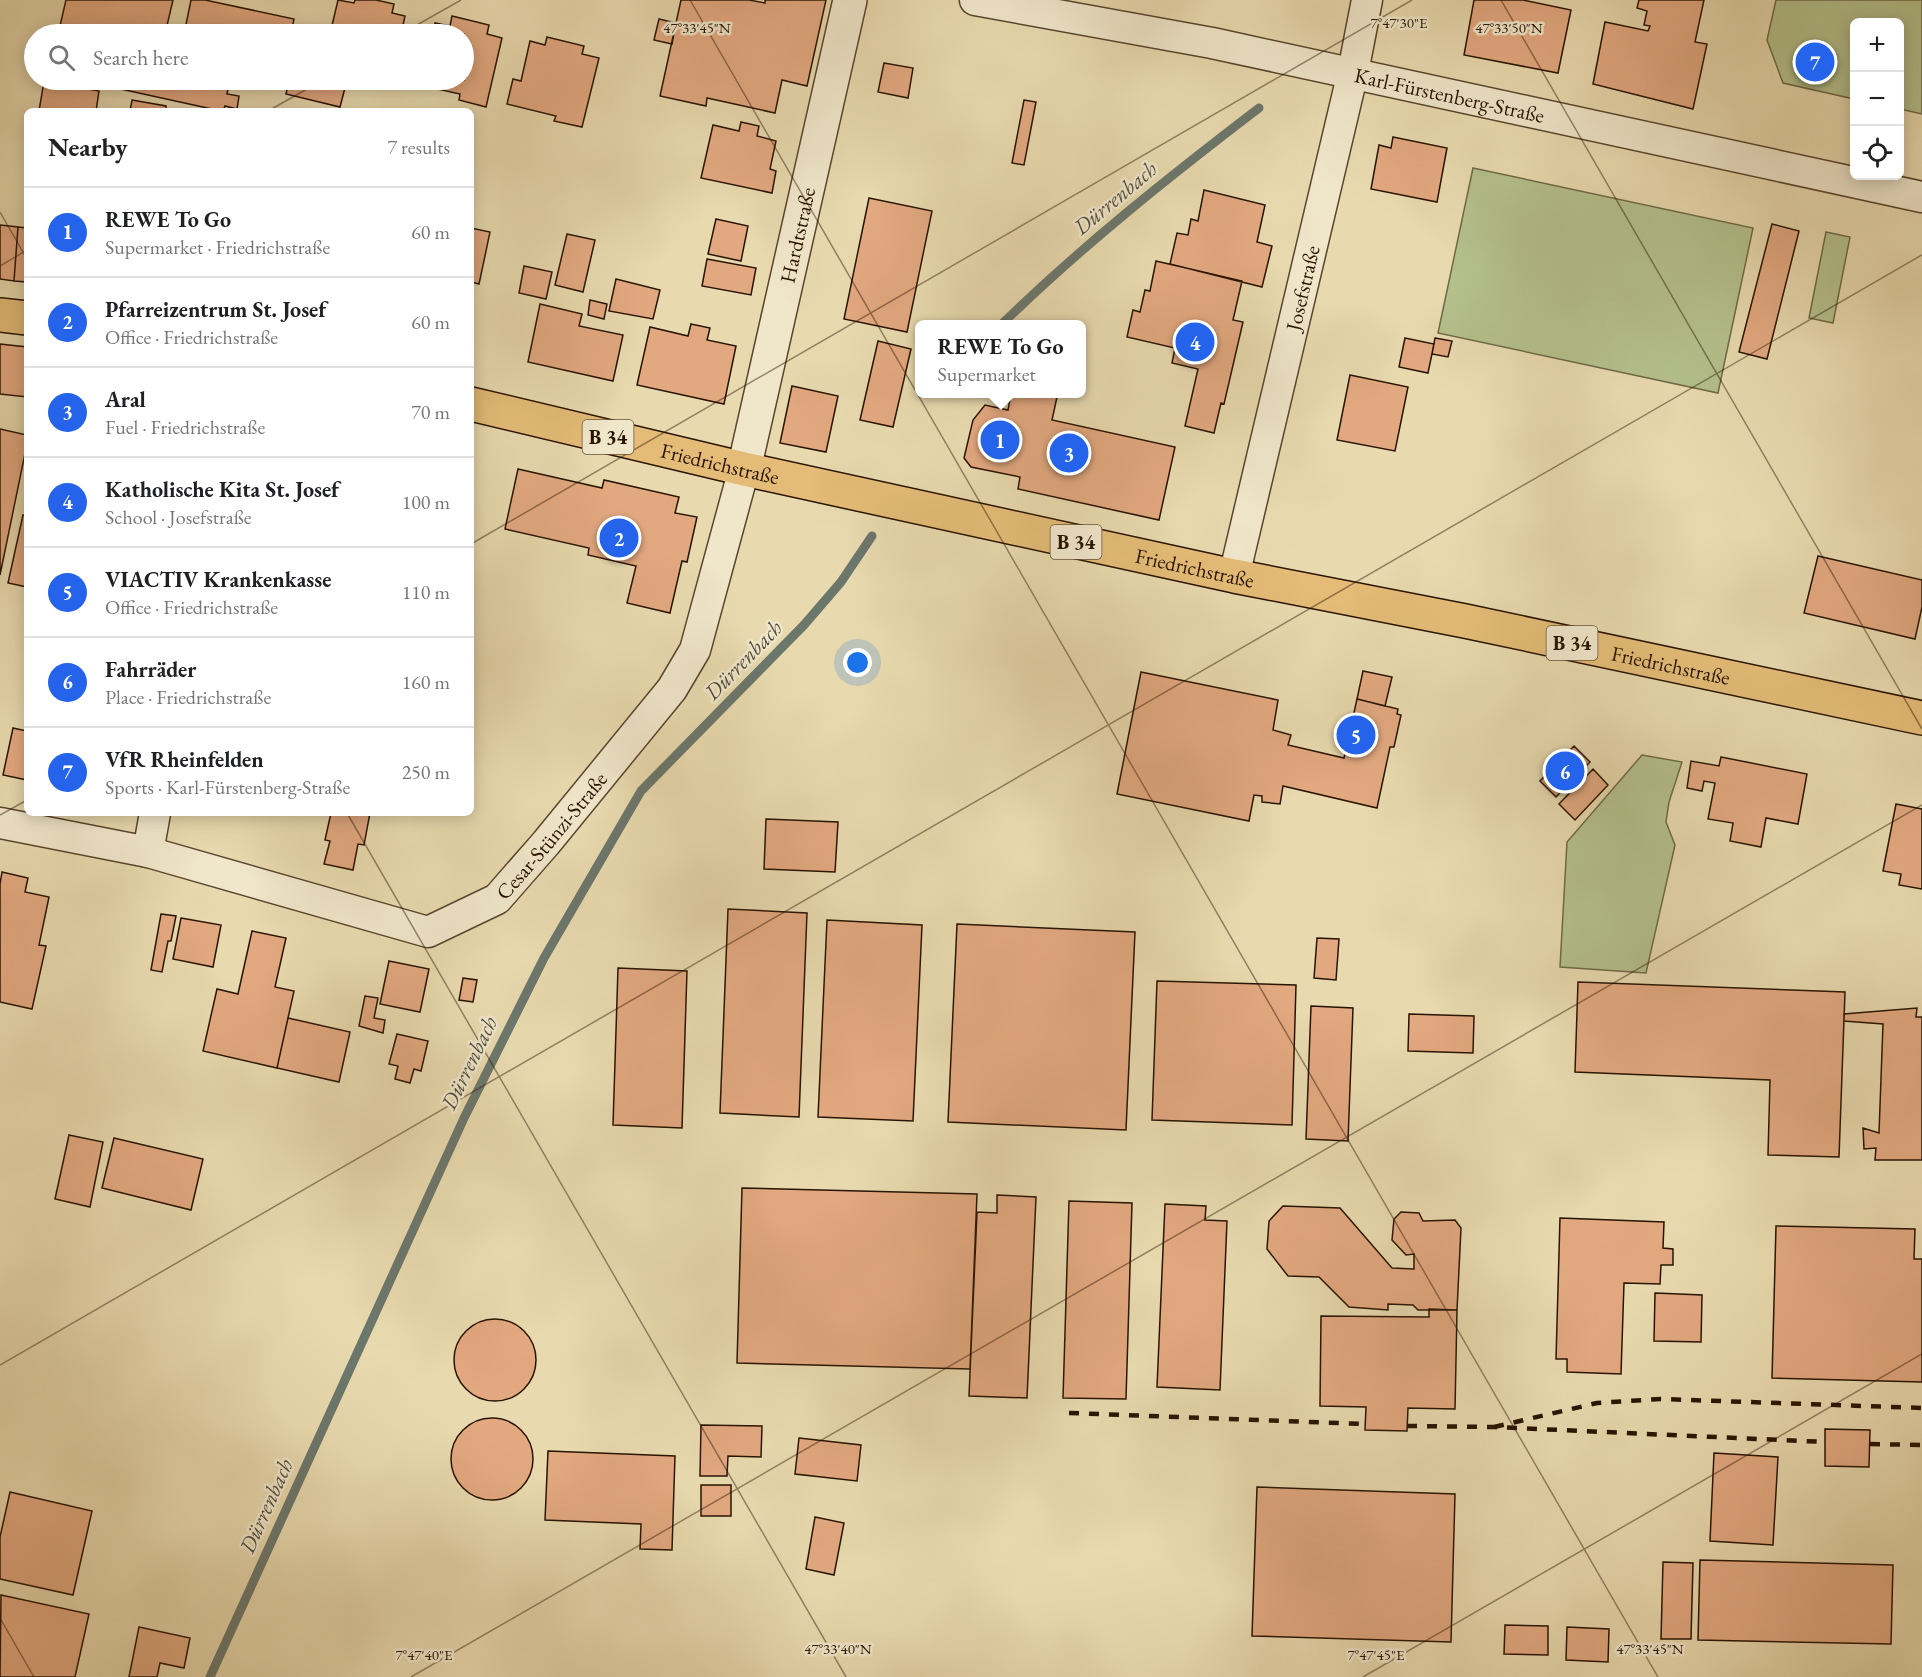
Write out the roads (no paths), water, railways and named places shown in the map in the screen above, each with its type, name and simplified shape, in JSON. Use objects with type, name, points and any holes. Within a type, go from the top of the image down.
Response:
[{"type":"main road","points":[[0,315],[24,318]]},
{"type":"main road","name":"Friedrichstraße","points":[[474,405],[744,469],[1234,576],[1465,621],[1922,718]]},
{"type":"street","name":"Hardtstraße","points":[[744,469],[850,0]]},
{"type":"street","name":"Karl-Fürstenberg-Straße","points":[[975,0],[1212,43],[1270,57],[1353,72],[1922,197]]},
{"type":"street","name":"Josefstraße","points":[[1234,576],[1353,72],[1367,0]]},
{"type":"street","name":"Cesar-Stünzi-Straße","points":[[0,823],[148,852],[428,932],[497,899],[672,689],[695,650],[744,469]]},
{"type":"street","points":[[148,852],[154,816]]},
{"type":"waterway","name":"Dürrenbach","points":[[1006,320],[1127,212],[1259,108]]},
{"type":"waterway","name":"Dürrenbach","points":[[210,1677],[464,1118],[544,958],[641,791],[804,625],[841,582],[872,536]]},
{"type":"railway","points":[[1494,1427],[1597,1403],[1661,1399],[1922,1408]]},
{"type":"railway","points":[[1069,1413],[1365,1424]]},
{"type":"railway","points":[[1407,1426],[1494,1427],[1825,1442]]},
{"type":"railway","points":[[1870,1444],[1922,1445]]},
{"type":"place","name":"VfR Rheinfelden","points":[[1815,62]]},
{"type":"place","name":"Katholische Kita St. Josef","points":[[1195,342]]},
{"type":"place","name":"REWE To Go","points":[[1000,440]]},
{"type":"place","name":"Aral","points":[[1069,453]]},
{"type":"place","name":"Pfarreizentrum St. Josef","points":[[619,538]]},
{"type":"place","name":"VIACTIV Krankenkasse","points":[[1356,735]]},
{"type":"place","name":"Fahrräder","points":[[1565,771]]}]
